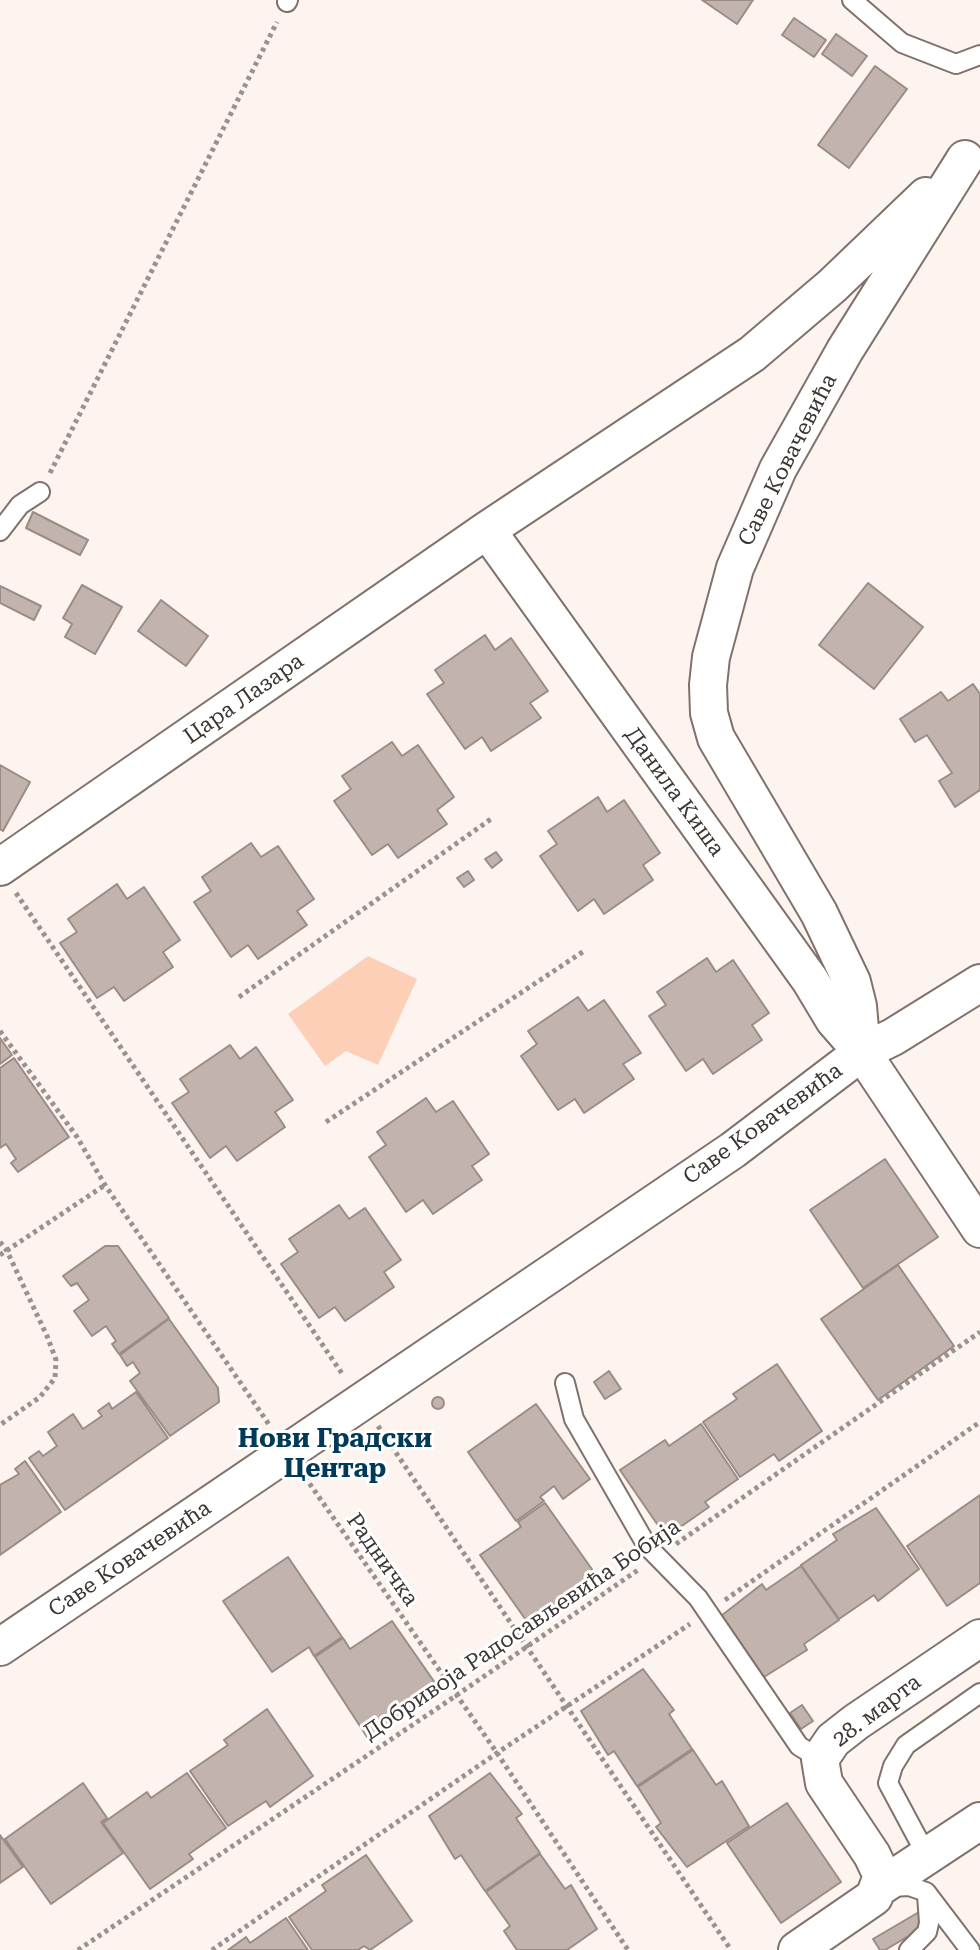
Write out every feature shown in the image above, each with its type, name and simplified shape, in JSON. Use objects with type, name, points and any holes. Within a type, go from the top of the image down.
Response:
[{"type":"street","name":"Цара Лазара","points":[[0,867],[487,530],[752,354],[832,286],[972,150]]},
{"type":"street","name":"Саве Ковачевића","points":[[0,1647],[733,1150],[862,1052],[858,1006],[852,982],[819,913],[716,738],[709,713],[711,657],[735,568],[778,469],[845,350],[972,150]]},
{"type":"street","name":"Данила Киша","points":[[487,530],[810,980],[834,1020],[862,1052],[980,1229]]},
{"type":"street","points":[[862,1052],[893,1037],[980,983]]},
{"type":"street","name":"28. марта","points":[[877,1889],[882,1876],[872,1855],[824,1783],[820,1759],[833,1740],[856,1722],[980,1638]]},
{"type":"street","points":[[797,1950],[874,1897],[877,1889],[980,1821]]},
{"type":"lane","points":[[852,0],[902,43],[956,64],[980,55]]},
{"type":"lane","points":[[0,531],[20,505],[40,492]]},
{"type":"lane","points":[[565,1383],[574,1419],[647,1546],[698,1598],[799,1746],[820,1759]]},
{"type":"lane","points":[[927,1856],[888,1783],[893,1766],[906,1745],[980,1693]]},
{"type":"lane","points":[[877,1889],[909,1886],[926,1892],[970,1950]]},
{"type":"lane","points":[[909,1950],[927,1932],[926,1892]]},
{"type":"path","points":[[40,492],[288,1]]},
{"type":"path","points":[[239,997],[491,819]]},
{"type":"path","points":[[326,1122],[584,951]]},
{"type":"path","name":"Радничка","points":[[0,1031],[77,1137],[105,1185],[497,1753],[628,1950]]},
{"type":"path","points":[[0,1255],[105,1185]]},
{"type":"path","points":[[0,1242],[7,1251],[56,1360],[55,1378],[40,1397],[0,1425]]},
{"type":"path","name":"Добривоја Радосављевића Бобија","points":[[78,1950],[457,1695],[980,1332]]},
{"type":"path","points":[[212,1950],[497,1753],[707,1613],[980,1422]]},
{"type":"shaded area","points":[[368,956],[417,979],[378,1065],[346,1051],[325,1066],[288,1014]]},
{"type":"building","points":[[702,0],[753,0],[737,24]]},
{"type":"building","points":[[794,18],[826,40],[814,57],[782,35]]},
{"type":"building","points":[[836,34],[867,56],[852,76],[822,54]]},
{"type":"building","points":[[875,66],[907,89],[849,168],[818,145]]},
{"type":"building","points":[[33,512],[88,540],[80,555],[26,528]]},
{"type":"building","points":[[868,583],[923,627],[874,689],[819,645]]},
{"type":"building","points":[[82,585],[122,607],[95,654],[65,637],[72,624],[63,618]]},
{"type":"building","points":[[0,586],[41,606],[34,620],[0,603]]},
{"type":"building","points":[[161,600],[208,636],[186,666],[138,631]]},
{"type":"building","points":[[485,635],[495,650],[511,638],[548,691],[530,703],[541,718],[491,751],[482,737],[465,749],[427,694],[444,683],[435,670]]},
{"type":"building","points":[[973,684],[980,694],[980,790],[955,807],[939,781],[952,773],[927,735],[915,742],[900,719],[941,692],[948,701]]},
{"type":"building","points":[[392,742],[402,756],[418,745],[454,797],[437,810],[447,824],[398,858],[388,844],[372,855],[334,801],[351,789],[342,776]]},
{"type":"building","points":[[0,765],[30,782],[3,831],[0,829]]},
{"type":"building","points":[[598,797],[607,812],[624,800],[660,853],[643,865],[653,880],[604,914],[594,899],[578,911],[540,856],[557,844],[548,831]]},
{"type":"building","points":[[251,843],[261,857],[278,846],[314,899],[297,911],[307,925],[258,959],[248,945],[231,957],[194,902],[211,891],[202,877]]},
{"type":"building","points":[[496,852],[502,860],[492,868],[485,859]]},
{"type":"building","points":[[468,871],[474,880],[464,887],[457,878]]},
{"type":"building","points":[[117,884],[127,899],[144,887],[180,940],[163,952],[173,967],[124,1001],[114,987],[97,998],[60,943],[77,932],[68,919]]},
{"type":"building","points":[[707,958],[716,972],[733,960],[769,1013],[752,1025],[762,1040],[713,1074],[703,1059],[686,1071],[649,1016],[666,1005],[657,992]]},
{"type":"building","points":[[578,997],[588,1011],[604,1000],[641,1053],[623,1064],[634,1079],[584,1113],[575,1099],[558,1110],[521,1056],[537,1044],[528,1031]]},
{"type":"building","points":[[0,1038],[12,1055],[0,1064]]},
{"type":"building","points":[[230,1045],[240,1059],[256,1047],[293,1100],[275,1112],[285,1127],[237,1161],[226,1146],[210,1158],[172,1103],[189,1092],[180,1079]]},
{"type":"building","points":[[14,1058],[69,1137],[18,1172],[11,1163],[16,1159],[6,1144],[0,1148],[0,1068]]},
{"type":"building","points":[[426,1098],[436,1112],[453,1101],[489,1154],[472,1166],[482,1180],[433,1214],[423,1200],[406,1212],[369,1157],[386,1145],[377,1132]]},
{"type":"building","points":[[885,1159],[938,1237],[863,1288],[810,1210]]},
{"type":"building","points":[[339,1205],[349,1219],[365,1208],[401,1260],[384,1272],[394,1287],[345,1321],[335,1307],[319,1318],[281,1264],[298,1252],[289,1239]]},
{"type":"building","points":[[105,1246],[118,1246],[169,1318],[119,1354],[112,1344],[116,1341],[106,1326],[92,1336],[74,1311],[89,1300],[77,1283],[71,1286],[63,1276]]},
{"type":"building","points":[[898,1265],[954,1346],[878,1400],[821,1319]]},
{"type":"building","points":[[169,1319],[218,1388],[219,1402],[170,1436],[130,1381],[140,1373],[133,1362],[127,1366],[120,1355]]},
{"type":"building","points":[[777,1364],[822,1431],[779,1461],[774,1454],[740,1477],[703,1422],[737,1399],[733,1394]]},
{"type":"building","points":[[609,1371],[621,1389],[605,1399],[594,1382]]},
{"type":"building","points":[[136,1392],[168,1438],[65,1510],[29,1458],[39,1451],[43,1456],[57,1446],[48,1432],[73,1414],[83,1429],[102,1416],[98,1411],[109,1403],[112,1409]]},
{"type":"building","points":[[438,1397],[444,1403],[438,1409],[432,1403]]},
{"type":"building","points":[[536,1404],[590,1479],[563,1499],[554,1486],[540,1497],[544,1501],[516,1521],[468,1452]]},
{"type":"building","points":[[701,1424],[738,1479],[705,1502],[709,1507],[666,1537],[620,1470],[665,1440],[669,1446]]},
{"type":"building","points":[[25,1461],[61,1512],[0,1555],[0,1485],[19,1474],[15,1469]]},
{"type":"building","points":[[980,1495],[980,1583],[947,1606],[907,1546]]},
{"type":"building","points":[[545,1503],[601,1582],[533,1630],[480,1555],[521,1527],[518,1522]]},
{"type":"building","points":[[876,1508],[919,1569],[878,1601],[874,1595],[839,1619],[801,1565],[837,1540],[833,1534]]},
{"type":"building","points":[[288,1557],[342,1637],[314,1656],[309,1647],[272,1672],[223,1601]]},
{"type":"building","points":[[801,1566],[839,1620],[804,1644],[807,1650],[764,1677],[721,1616],[762,1584],[766,1590]]},
{"type":"building","points":[[392,1621],[440,1690],[369,1740],[315,1657],[343,1638],[350,1649]]},
{"type":"building","points":[[643,1669],[674,1710],[669,1714],[692,1749],[637,1786],[614,1751],[608,1755],[581,1711]]},
{"type":"building","points":[[802,1705],[813,1721],[801,1729],[790,1713]]},
{"type":"building","points":[[267,1709],[313,1776],[270,1807],[266,1801],[228,1826],[190,1771],[228,1745],[224,1740]]},
{"type":"building","points":[[693,1750],[716,1785],[722,1781],[749,1826],[687,1867],[656,1827],[661,1823],[638,1787]]},
{"type":"building","points":[[187,1773],[226,1828],[189,1854],[193,1859],[150,1889],[103,1823],[147,1792],[151,1798]]},
{"type":"building","points":[[490,1773],[522,1814],[516,1818],[540,1853],[485,1891],[461,1855],[455,1859],[429,1816]]},
{"type":"building","points":[[83,1783],[107,1818],[101,1822],[123,1853],[51,1904],[5,1839]]},
{"type":"building","points":[[787,1803],[841,1882],[781,1923],[727,1843]]},
{"type":"building","points":[[0,1835],[23,1867],[0,1883]]},
{"type":"building","points":[[540,1854],[565,1889],[571,1885],[597,1929],[567,1950],[517,1950],[504,1931],[510,1926],[486,1892]]},
{"type":"building","points":[[366,1855],[412,1921],[370,1950],[364,1946],[358,1950],[312,1950],[289,1917],[326,1891],[322,1885]]},
{"type":"building","points":[[919,1912],[927,1925],[880,1950],[873,1939]]},
{"type":"building","points":[[286,1918],[308,1950],[228,1950],[246,1937],[250,1943]]},
{"type":"district","name":"Нови Градски Центар","points":[[335,1454]]}]
